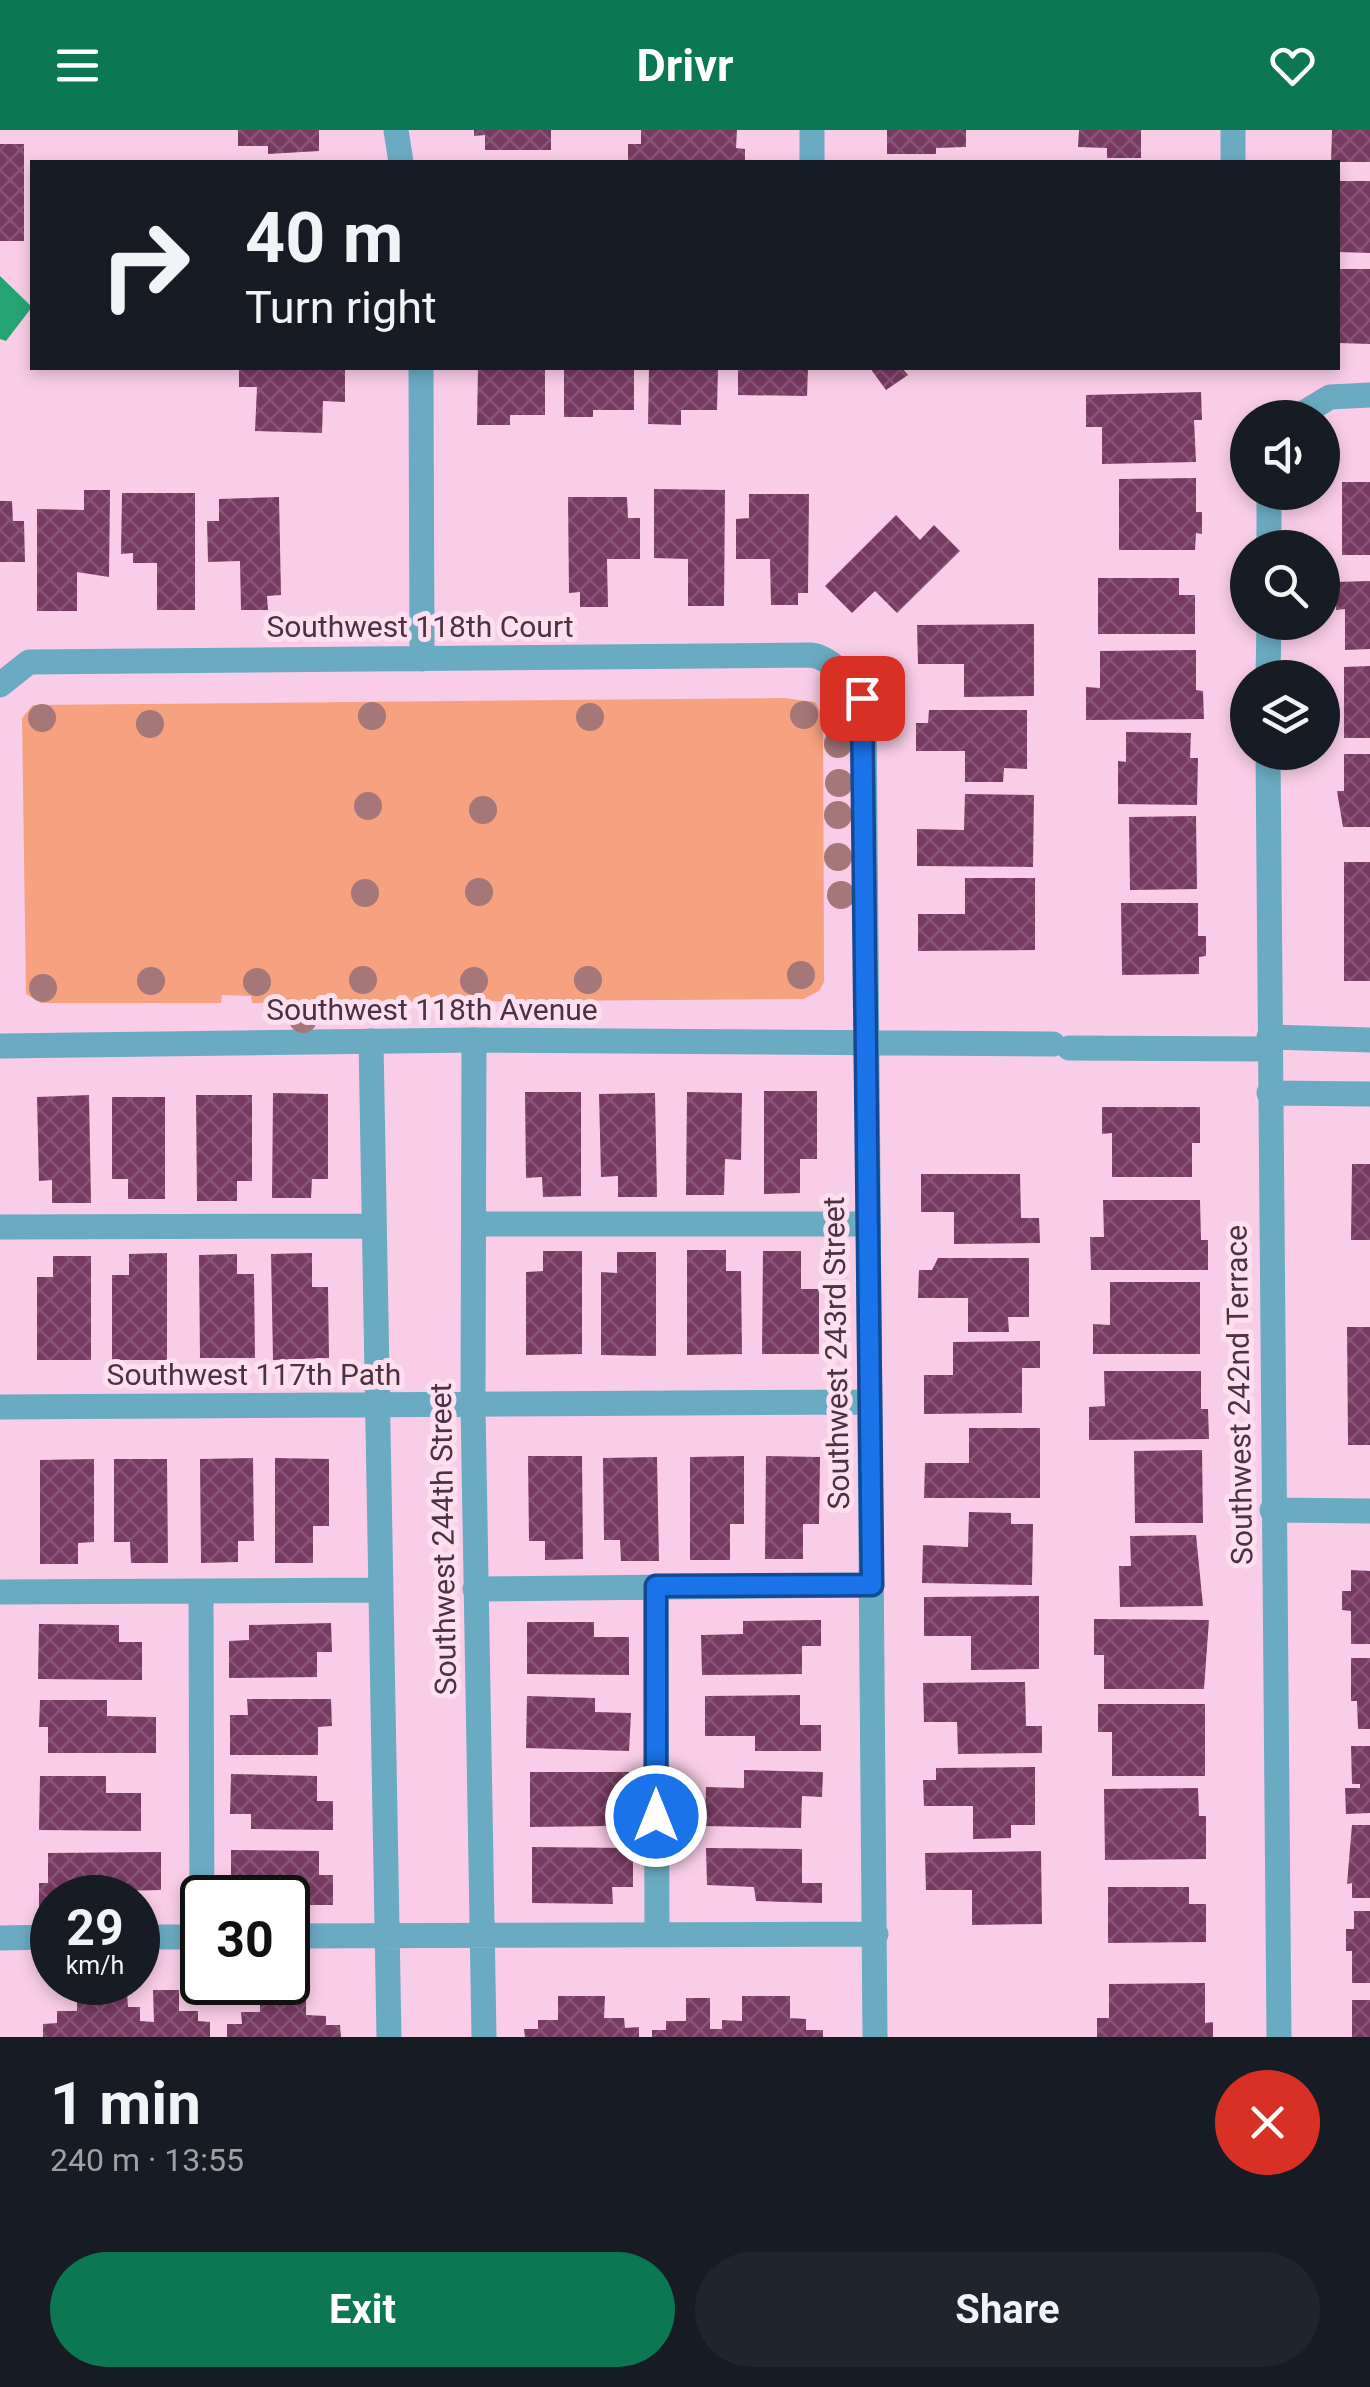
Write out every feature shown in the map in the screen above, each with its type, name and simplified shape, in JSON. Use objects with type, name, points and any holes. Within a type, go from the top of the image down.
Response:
[{"type":"street","points":[[396,130],[400,160]]},
{"type":"street","points":[[812,130],[812,160]]},
{"type":"street","points":[[1233,130],[1233,160]]},
{"type":"street","points":[[421,370],[422,659]]},
{"type":"street","points":[[1325,400],[1370,396]]},
{"type":"street","name":"Southwest 118th Court","points":[[0,685],[29,662],[816,655],[843,676]]},
{"type":"street","name":"Southwest 243rd Street","points":[[843,676],[864,704],[875,2037]]},
{"type":"street","name":"Southwest 242nd Terrace","points":[[1268,770],[1279,2037]]},
{"type":"street","name":"Southwest 118th Avenue","points":[[0,1046],[474,1040],[864,1040],[1061,1046],[1269,1043]]},
{"type":"street","name":"Southwest 244th Street","points":[[474,1040],[475,1588],[490,1936],[484,2037]]},
{"type":"street","points":[[1269,1043],[1370,1040]]},
{"type":"street","points":[[370,1041],[379,1590],[378,1936],[388,2037]]},
{"type":"street","points":[[1269,1093],[1370,1094]]},
{"type":"street","points":[[474,1224],[867,1224]]},
{"type":"street","points":[[0,1227],[374,1226]]},
{"type":"street","name":"Southwest 117th Path","points":[[0,1408],[869,1402]]},
{"type":"street","points":[[1272,1510],[1370,1511]]},
{"type":"street","points":[[475,1588],[872,1585]]},
{"type":"street","points":[[656,1586],[657,1935]]},
{"type":"street","points":[[0,1592],[379,1590]]},
{"type":"street","points":[[201,1592],[202,1875]]},
{"type":"street","points":[[310,1936],[876,1934]]},
{"type":"street","points":[[0,1938],[30,1938]]},
{"type":"shaded area","points":[[0,276],[30,305],[30,310],[6,341],[0,339]]},
{"type":"shaded area","points":[[784,698],[815,702],[823,717],[824,982],[819,991],[803,999],[252,1003],[251,996],[222,995],[221,1003],[41,1003],[26,994],[22,718],[33,705]]},
{"type":"building","points":[[238,130],[319,130],[319,151],[268,154],[268,146],[238,146]]},
{"type":"building","points":[[474,130],[551,130],[551,150],[485,150],[485,135],[474,136]]},
{"type":"building","points":[[641,130],[737,130],[736,148],[745,149],[745,160],[628,160],[628,144],[641,144]]},
{"type":"building","points":[[887,130],[966,130],[966,147],[936,148],[936,154],[887,154]]},
{"type":"building","points":[[1079,130],[1141,130],[1141,158],[1107,158],[1107,148],[1078,147]]},
{"type":"building","points":[[1332,130],[1370,130],[1370,162],[1331,160]]},
{"type":"building","points":[[0,144],[24,144],[24,241],[0,241]]},
{"type":"building","points":[[1340,181],[1370,181],[1370,253],[1340,252]]},
{"type":"building","points":[[1340,269],[1370,269],[1370,344],[1340,343]]},
{"type":"building","points":[[239,370],[345,370],[345,402],[323,401],[322,433],[255,431],[257,387],[239,387]]},
{"type":"building","points":[[478,370],[545,370],[545,415],[510,415],[510,425],[477,425]]},
{"type":"building","points":[[564,370],[634,370],[634,410],[593,410],[593,417],[564,417]]},
{"type":"building","points":[[649,370],[718,370],[717,410],[681,410],[681,425],[648,424]]},
{"type":"building","points":[[738,370],[808,370],[807,396],[738,395]]},
{"type":"building","points":[[871,370],[904,370],[908,375],[886,390]]},
{"type":"building","points":[[1201,392],[1202,420],[1194,420],[1196,462],[1102,464],[1102,427],[1086,427],[1086,395]]},
{"type":"building","points":[[1196,478],[1196,512],[1202,512],[1202,534],[1196,533],[1195,550],[1119,550],[1119,479]]},
{"type":"building","points":[[1342,482],[1370,482],[1370,555],[1342,555]]},
{"type":"building","points":[[654,489],[725,490],[724,606],[688,606],[688,559],[654,558]]},
{"type":"building","points":[[84,490],[110,490],[109,577],[77,572],[77,611],[37,611],[37,509],[84,510]]},
{"type":"building","points":[[122,493],[195,493],[195,610],[157,610],[157,563],[133,563],[133,553],[121,554]]},
{"type":"building","points":[[749,494],[809,494],[808,593],[798,593],[798,605],[771,605],[770,559],[736,559],[736,519],[749,518]]},
{"type":"building","points":[[279,497],[281,595],[267,596],[268,610],[241,610],[240,561],[208,562],[207,521],[219,521],[219,499]]},
{"type":"building","points":[[568,497],[627,497],[628,518],[640,518],[640,559],[607,559],[608,607],[580,607],[580,592],[569,593]]},
{"type":"building","points":[[0,501],[12,501],[13,521],[24,521],[25,562],[0,562]]},
{"type":"building","points":[[896,515],[920,540],[934,525],[960,551],[897,613],[875,591],[852,613],[825,586]]},
{"type":"building","points":[[1098,578],[1179,578],[1179,595],[1195,595],[1195,634],[1098,634]]},
{"type":"building","points":[[1370,581],[1370,649],[1345,650],[1345,609],[1340,610],[1340,582]]},
{"type":"building","points":[[1034,624],[1034,696],[964,697],[964,664],[918,664],[917,625]]},
{"type":"building","points":[[1196,650],[1196,690],[1203,691],[1204,719],[1086,720],[1086,687],[1100,688],[1100,651]]},
{"type":"building","points":[[1370,666],[1370,738],[1344,738],[1344,667]]},
{"type":"building","points":[[929,710],[1027,710],[1027,769],[1004,768],[1003,782],[965,782],[965,751],[916,751],[916,723],[928,723]]},
{"type":"building","points":[[1126,732],[1191,733],[1190,758],[1198,758],[1197,805],[1118,804],[1118,761],[1126,762]]},
{"type":"building","points":[[1344,754],[1370,754],[1370,827],[1343,827],[1337,791],[1344,791]]},
{"type":"building","points":[[965,794],[1034,795],[1033,867],[917,866],[917,829],[964,830]]},
{"type":"building","points":[[1196,816],[1197,889],[1130,890],[1129,817]]},
{"type":"building","points":[[1344,862],[1370,862],[1370,981],[1344,981]]},
{"type":"building","points":[[965,878],[1035,878],[1035,950],[918,951],[918,914],[965,914]]},
{"type":"building","points":[[1121,903],[1198,903],[1198,936],[1206,936],[1206,956],[1199,957],[1199,974],[1122,975]]},
{"type":"building","points":[[764,1091],[817,1091],[817,1159],[800,1159],[800,1193],[764,1194]]},
{"type":"building","points":[[525,1092],[581,1092],[581,1196],[543,1197],[542,1177],[526,1178]]},
{"type":"building","points":[[687,1092],[742,1093],[741,1160],[725,1159],[724,1195],[686,1195]]},
{"type":"building","points":[[273,1093],[328,1094],[328,1179],[312,1179],[311,1198],[272,1198]]},
{"type":"building","points":[[655,1093],[657,1197],[618,1197],[618,1176],[601,1177],[599,1094]]},
{"type":"building","points":[[89,1095],[91,1203],[52,1203],[52,1180],[39,1181],[37,1097]]},
{"type":"building","points":[[196,1095],[252,1095],[252,1181],[237,1181],[237,1201],[197,1201]]},
{"type":"building","points":[[112,1097],[165,1097],[165,1199],[128,1199],[128,1179],[112,1179]]},
{"type":"building","points":[[1102,1107],[1200,1107],[1200,1143],[1192,1143],[1192,1177],[1112,1177],[1112,1133],[1102,1134]]},
{"type":"building","points":[[1352,1164],[1370,1164],[1370,1240],[1351,1240]]},
{"type":"building","points":[[921,1174],[1020,1174],[1021,1218],[1039,1218],[1040,1243],[954,1244],[954,1212],[921,1212]]},
{"type":"building","points":[[1103,1200],[1200,1200],[1201,1240],[1208,1240],[1208,1270],[1091,1270],[1090,1237],[1104,1237]]},
{"type":"building","points":[[687,1250],[726,1250],[726,1271],[741,1271],[742,1354],[687,1355]]},
{"type":"building","points":[[543,1251],[582,1251],[582,1354],[526,1355],[526,1272],[543,1271]]},
{"type":"building","points":[[763,1251],[801,1251],[801,1289],[819,1289],[819,1354],[762,1354]]},
{"type":"building","points":[[617,1252],[656,1252],[656,1356],[601,1355],[601,1272],[617,1273]]},
{"type":"building","points":[[167,1253],[167,1360],[112,1360],[112,1275],[129,1275],[129,1254]]},
{"type":"building","points":[[312,1253],[312,1287],[328,1287],[329,1358],[273,1360],[271,1254]]},
{"type":"building","points":[[237,1254],[237,1274],[254,1274],[255,1358],[200,1358],[199,1255]]},
{"type":"building","points":[[53,1256],[91,1256],[91,1360],[37,1360],[37,1277],[53,1277]]},
{"type":"building","points":[[938,1258],[1029,1258],[1029,1317],[1008,1317],[1009,1332],[968,1332],[968,1298],[918,1298],[919,1270],[932,1270]]},
{"type":"building","points":[[1110,1282],[1200,1282],[1200,1354],[1093,1354],[1093,1324],[1110,1325]]},
{"type":"building","points":[[1347,1327],[1370,1327],[1370,1445],[1348,1445]]},
{"type":"building","points":[[1040,1341],[1040,1368],[1022,1368],[1022,1413],[924,1414],[924,1375],[953,1375],[953,1342]]},
{"type":"building","points":[[1104,1371],[1201,1371],[1201,1409],[1208,1409],[1209,1439],[1089,1440],[1089,1407],[1105,1406]]},
{"type":"building","points":[[969,1428],[1040,1428],[1040,1498],[924,1498],[925,1463],[969,1463]]},
{"type":"building","points":[[1202,1450],[1203,1523],[1135,1523],[1134,1451]]},
{"type":"building","points":[[528,1456],[582,1456],[583,1559],[545,1560],[545,1541],[529,1541]]},
{"type":"building","points":[[744,1456],[744,1524],[730,1524],[730,1560],[690,1560],[690,1457]]},
{"type":"building","points":[[766,1456],[820,1457],[819,1524],[803,1524],[803,1559],[765,1559]]},
{"type":"building","points":[[657,1457],[659,1561],[621,1561],[620,1540],[604,1540],[603,1458]]},
{"type":"building","points":[[253,1458],[254,1541],[238,1541],[238,1562],[201,1563],[200,1459]]},
{"type":"building","points":[[275,1458],[329,1459],[329,1526],[313,1526],[313,1563],[275,1563]]},
{"type":"building","points":[[94,1459],[94,1542],[78,1543],[78,1564],[40,1564],[40,1460]]},
{"type":"building","points":[[114,1459],[167,1459],[168,1563],[131,1563],[130,1542],[114,1542]]},
{"type":"building","points":[[969,1512],[1011,1513],[1011,1524],[1033,1524],[1032,1585],[922,1583],[923,1545],[968,1547]]},
{"type":"building","points":[[1196,1535],[1203,1606],[1120,1607],[1119,1566],[1131,1566],[1130,1536]]},
{"type":"building","points":[[1351,1570],[1370,1571],[1370,1644],[1351,1644],[1351,1611],[1342,1610],[1342,1591],[1351,1591]]},
{"type":"building","points":[[1039,1596],[1039,1669],[971,1670],[971,1636],[924,1636],[924,1597]]},
{"type":"building","points":[[1094,1619],[1209,1620],[1204,1689],[1104,1689],[1104,1655],[1094,1655]]},
{"type":"building","points":[[821,1620],[821,1646],[802,1646],[802,1674],[702,1675],[701,1635],[743,1634],[743,1621]]},
{"type":"building","points":[[527,1622],[594,1622],[594,1637],[629,1637],[629,1675],[527,1674]]},
{"type":"building","points":[[331,1623],[332,1652],[317,1652],[317,1677],[229,1678],[229,1641],[249,1640],[249,1625]]},
{"type":"building","points":[[39,1624],[119,1625],[119,1642],[142,1642],[142,1680],[38,1679]]},
{"type":"building","points":[[1351,1658],[1370,1658],[1370,1729],[1358,1729],[1357,1701],[1351,1701]]},
{"type":"building","points":[[1025,1682],[1026,1726],[1042,1726],[1042,1753],[958,1754],[957,1722],[924,1722],[923,1683]]},
{"type":"building","points":[[800,1695],[800,1725],[821,1725],[821,1751],[755,1751],[755,1736],[705,1736],[705,1696]]},
{"type":"building","points":[[527,1696],[595,1698],[595,1712],[631,1713],[629,1751],[526,1748]]},
{"type":"building","points":[[247,1699],[331,1699],[332,1726],[318,1727],[318,1755],[230,1755],[230,1715],[248,1715]]},
{"type":"building","points":[[40,1700],[107,1700],[107,1716],[156,1717],[156,1753],[48,1753],[48,1727],[39,1727]]},
{"type":"building","points":[[1098,1704],[1205,1704],[1205,1776],[1112,1776],[1112,1732],[1098,1732]]},
{"type":"building","points":[[1351,1746],[1370,1746],[1370,1813],[1346,1814],[1345,1788],[1360,1788],[1360,1784],[1352,1784]]},
{"type":"building","points":[[1035,1767],[1035,1825],[1011,1825],[1011,1838],[973,1839],[973,1806],[924,1806],[923,1780],[936,1780],[936,1768]]},
{"type":"building","points":[[744,1770],[823,1772],[822,1797],[802,1796],[801,1828],[705,1826],[706,1787],[744,1788]]},
{"type":"building","points":[[530,1772],[629,1772],[629,1813],[611,1813],[611,1826],[530,1827]]},
{"type":"building","points":[[231,1774],[317,1776],[317,1801],[333,1801],[333,1830],[251,1829],[251,1814],[230,1814]]},
{"type":"building","points":[[40,1776],[106,1776],[106,1793],[141,1793],[141,1831],[39,1830]]},
{"type":"building","points":[[1198,1788],[1199,1816],[1206,1816],[1206,1859],[1105,1860],[1104,1789]]},
{"type":"building","points":[[1352,1825],[1370,1825],[1370,1898],[1352,1898],[1352,1883],[1347,1884]]},
{"type":"building","points":[[532,1847],[633,1848],[633,1887],[612,1887],[613,1904],[532,1903]]},
{"type":"building","points":[[706,1848],[802,1849],[802,1883],[822,1883],[822,1903],[756,1901],[754,1887],[707,1885]]},
{"type":"building","points":[[231,1850],[319,1851],[319,1875],[333,1875],[333,1905],[310,1905],[310,1875],[231,1875]]},
{"type":"building","points":[[1041,1851],[1042,1924],[972,1925],[972,1890],[926,1890],[925,1853]]},
{"type":"building","points":[[161,1852],[161,1890],[160,1875],[48,1875],[48,1853]]},
{"type":"building","points":[[1108,1887],[1189,1887],[1189,1904],[1206,1904],[1206,1942],[1108,1943]]},
{"type":"building","points":[[1354,1911],[1370,1911],[1370,1983],[1352,1983],[1352,1951],[1346,1951],[1346,1929],[1354,1929]]},
{"type":"building","points":[[1205,1983],[1205,2023],[1213,2022],[1213,2037],[1097,2037],[1097,2018],[1109,2018],[1109,1984]]},
{"type":"building","points":[[160,1990],[179,1990],[179,2011],[198,2011],[198,2021],[210,2022],[210,2037],[43,2037],[43,2024],[57,2023],[57,2011],[77,2011],[77,2005],[140,2007],[140,2021],[154,2022],[153,2005],[160,2005]]},
{"type":"building","points":[[558,1996],[605,1996],[604,2018],[624,2018],[625,2028],[639,2027],[639,2037],[525,2037],[524,2029],[538,2029],[538,2020],[558,2020]]},
{"type":"building","points":[[742,1996],[790,1996],[790,2018],[806,2019],[806,2030],[823,2030],[823,2037],[652,2037],[652,2030],[666,2030],[666,2021],[686,2021],[686,1998],[710,1998],[710,2029],[722,2029],[722,2020],[742,2021]]},
{"type":"building","points":[[1352,2000],[1370,2000],[1370,2037],[1352,2037]]},
{"type":"building","points":[[260,2005],[306,2005],[306,2015],[326,2016],[326,2025],[340,2025],[341,2037],[227,2037],[227,2024],[242,2024],[241,2012],[260,2012]]},
{"type":"route","points":[[656,1816],[656,1586],[872,1585],[862,698]]}]
